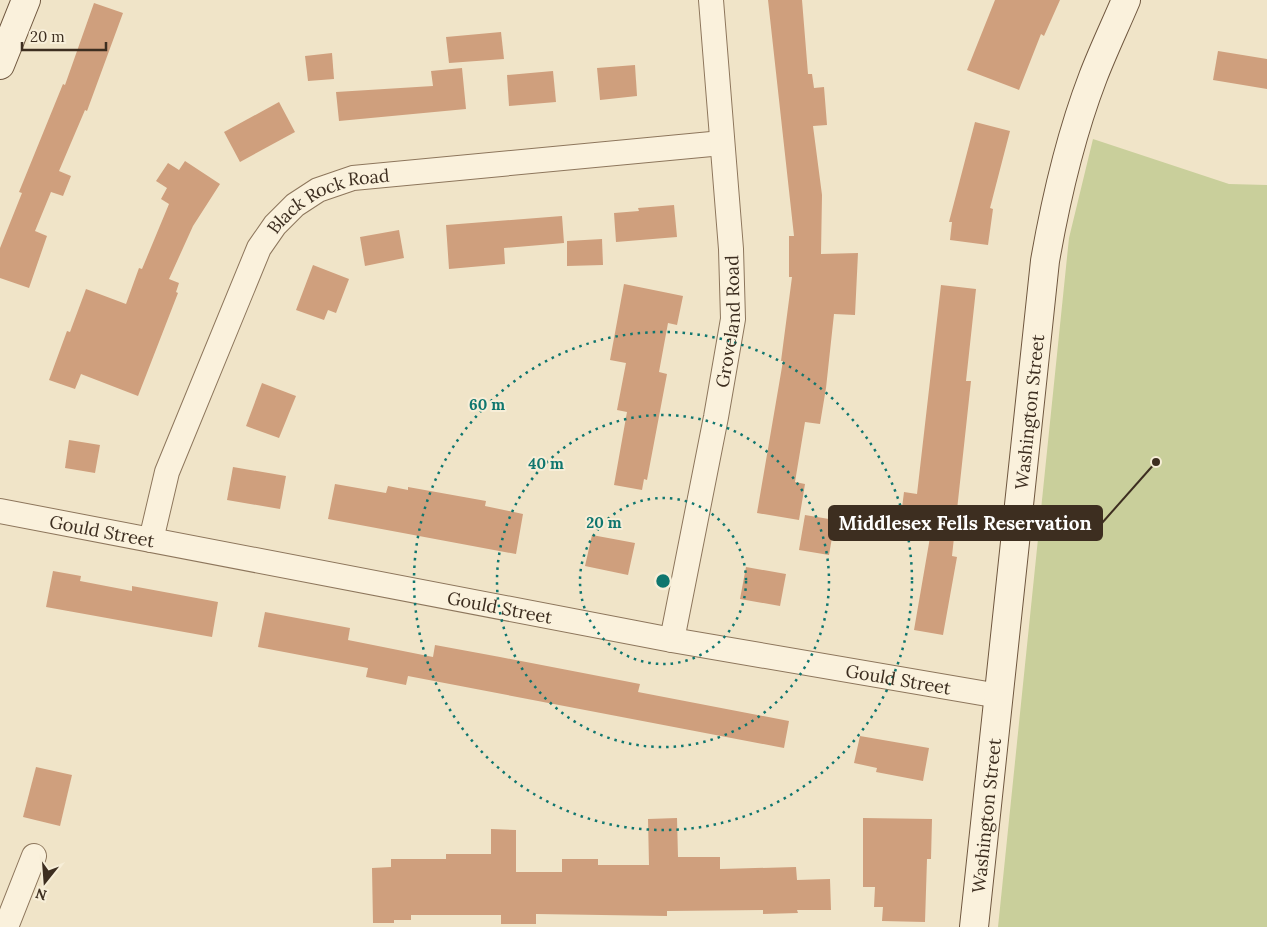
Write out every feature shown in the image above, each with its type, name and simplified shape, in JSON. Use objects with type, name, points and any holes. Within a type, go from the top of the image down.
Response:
[{"type":"main road","points":[[0,65],[26,0]]},
{"type":"main road","name":"Washington Street","points":[[974,927],[1030,384],[1045,261],[1063,171],[1080,113],[1093,76],[1126,0]]},
{"type":"street","name":"Groveland Road","points":[[672,640],[716,417],[732,319],[731,249],[711,0]]},
{"type":"street","name":"Black Rock Road","points":[[151,540],[167,472],[253,260],[275,225],[306,197],[331,184],[353,178],[722,143]]},
{"type":"street","name":"Gould Street","points":[[0,511],[672,640],[999,696]]},
{"type":"street","points":[[6,927],[34,856]]},
{"type":"green space","points":[[1093,139],[1229,184],[1267,185],[1267,927],[998,927],[1069,238]]},
{"type":"building","points":[[768,0],[802,0],[808,74],[812,74],[814,88],[824,87],[827,125],[813,126],[822,195],[821,254],[858,253],[855,315],[834,314],[820,424],[805,422],[795,482],[805,484],[799,520],[757,513],[783,361],[781,361],[792,277],[789,277],[789,236],[794,236]]},
{"type":"building","points":[[995,0],[1060,0],[1044,36],[1041,34],[1019,90],[967,70]]},
{"type":"building","points":[[94,3],[123,13],[87,111],[85,110],[59,171],[71,176],[63,196],[51,192],[35,231],[47,236],[29,288],[0,278],[0,248],[22,193],[19,192],[63,84],[65,85]]},
{"type":"building","points":[[501,32],[504,59],[449,63],[446,37]]},
{"type":"building","points":[[1218,51],[1267,59],[1267,89],[1213,80]]},
{"type":"building","points":[[332,53],[334,79],[308,81],[305,56]]},
{"type":"building","points":[[635,65],[637,96],[600,100],[597,68]]},
{"type":"building","points":[[462,68],[466,109],[339,121],[336,92],[433,86],[431,71]]},
{"type":"building","points":[[553,71],[556,102],[509,106],[507,75]]},
{"type":"building","points":[[279,102],[295,132],[240,162],[224,132]]},
{"type":"building","points":[[975,122],[1010,131],[990,208],[993,209],[988,245],[950,240],[952,222],[949,222]]},
{"type":"building","points":[[185,161],[220,184],[193,226],[169,279],[179,283],[176,292],[178,293],[138,396],[81,374],[75,389],[49,380],[67,331],[70,332],[86,289],[126,304],[139,268],[142,269],[169,204],[161,199],[167,188],[156,181],[168,163],[179,170]]},
{"type":"building","points":[[674,205],[677,237],[616,242],[614,213],[639,211],[638,208]]},
{"type":"building","points":[[562,216],[564,243],[504,248],[505,264],[449,269],[446,225]]},
{"type":"building","points":[[399,230],[404,258],[365,266],[360,237]]},
{"type":"building","points":[[602,239],[603,265],[567,266],[567,241]]},
{"type":"building","points":[[313,265],[349,279],[336,313],[328,310],[324,320],[296,310]]},
{"type":"building","points":[[624,284],[683,296],[677,325],[668,323],[659,372],[667,374],[647,480],[644,479],[642,490],[614,485],[627,412],[617,410],[626,363],[610,360]]},
{"type":"building","points":[[941,285],[976,289],[966,381],[971,381],[952,556],[957,557],[943,635],[914,630],[933,520],[901,516],[904,492],[917,494]]},
{"type":"building","points":[[262,383],[296,396],[279,438],[246,426]]},
{"type":"building","points":[[69,440],[100,445],[95,473],[65,468]]},
{"type":"building","points":[[233,467],[286,476],[280,509],[227,500]]},
{"type":"building","points":[[335,484],[386,493],[388,486],[408,490],[408,487],[486,501],[485,506],[523,514],[516,554],[328,519]]},
{"type":"building","points":[[805,515],[835,520],[829,555],[799,550]]},
{"type":"building","points":[[592,535],[635,543],[628,575],[585,566]]},
{"type":"building","points":[[746,567],[786,574],[780,606],[740,599]]},
{"type":"building","points":[[53,571],[81,576],[80,581],[132,591],[132,586],[218,602],[212,637],[46,607]]},
{"type":"building","points":[[265,612],[350,628],[348,640],[433,657],[435,645],[640,684],[638,692],[789,721],[784,748],[408,676],[406,685],[366,677],[368,668],[258,647]]},
{"type":"building","points":[[860,736],[929,748],[923,781],[876,772],[877,768],[854,763]]},
{"type":"building","points":[[36,767],[72,775],[60,826],[23,817]]},
{"type":"building","points":[[677,818],[678,857],[720,857],[720,869],[796,867],[797,880],[830,879],[831,910],[797,910],[798,913],[763,914],[763,910],[667,911],[667,916],[536,914],[536,924],[501,924],[501,915],[411,915],[411,920],[394,920],[394,923],[373,923],[372,868],[391,867],[391,859],[446,859],[446,854],[491,854],[491,829],[516,830],[516,872],[562,872],[562,859],[598,859],[598,865],[649,865],[648,819]]},
{"type":"building","points":[[863,818],[932,819],[931,859],[927,859],[925,922],[882,921],[883,907],[874,907],[875,887],[863,887]]},
{"type":"place","name":"Middlesex Fells Reservation","points":[[1156,462]]}]
